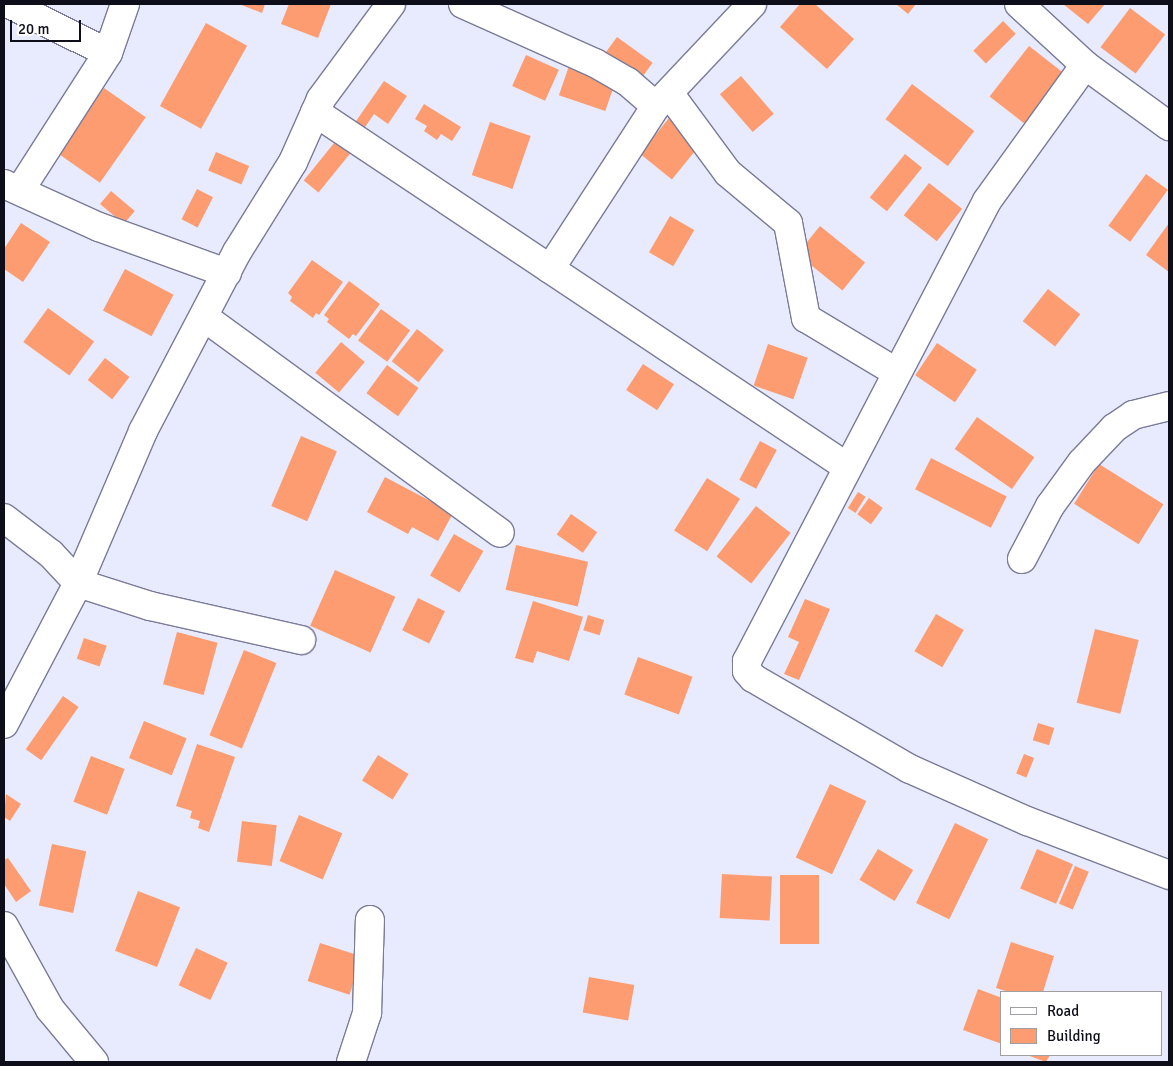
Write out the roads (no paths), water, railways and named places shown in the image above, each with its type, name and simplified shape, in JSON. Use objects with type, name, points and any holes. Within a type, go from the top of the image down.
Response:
[{"type":"street","points":[[9,4],[108,52]]},
{"type":"street","points":[[125,4],[108,52],[12,187],[99,227],[227,273]]},
{"type":"street","points":[[4,724],[78,583],[143,432],[237,252],[292,162],[315,112],[391,4]]},
{"type":"street","points":[[463,4],[595,63],[663,99],[728,173],[788,223],[806,318],[896,372]]},
{"type":"street","points":[[550,269],[663,99],[752,4]]},
{"type":"street","points":[[1019,4],[1085,64],[1169,126]]},
{"type":"street","points":[[1085,64],[987,201],[896,372],[747,661],[747,671],[753,678],[910,769],[1027,821],[1169,875]]},
{"type":"street","points":[[315,112],[847,467]]},
{"type":"street","points":[[204,317],[500,533]]},
{"type":"street","points":[[1022,559],[1050,506],[1082,462],[1114,428],[1133,415],[1169,406]]},
{"type":"street","points":[[4,518],[51,554],[78,583],[150,606],[301,640]]},
{"type":"street","points":[[351,1062],[367,1013],[370,920]]},
{"type":"street","points":[[4,926],[50,1010],[94,1062]]}]
